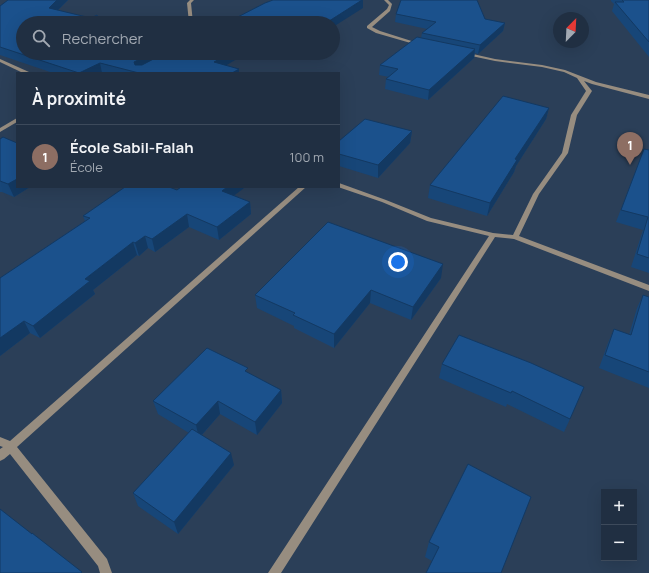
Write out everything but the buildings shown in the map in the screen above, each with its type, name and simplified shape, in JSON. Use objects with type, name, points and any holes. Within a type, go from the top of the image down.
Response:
[{"type":"street","points":[[191,16],[189,3],[192,0]]},
{"type":"street","points":[[386,0],[391,5],[388,10],[369,27],[378,32],[422,46]]},
{"type":"street","points":[[459,52],[495,60],[542,66],[565,71],[594,84],[649,97]]},
{"type":"street","points":[[0,60],[25,72]]},
{"type":"street","points":[[514,238],[536,194],[564,153],[574,115],[588,91],[579,77]]},
{"type":"street","points":[[0,130],[16,121]]},
{"type":"street","points":[[340,185],[384,201],[429,220],[493,235],[514,238],[649,288]]},
{"type":"street","points":[[0,456],[5,444],[302,188]]},
{"type":"street","points":[[274,573],[493,235]]},
{"type":"street","points":[[5,444],[103,563],[106,573]]},
{"type":"place","name":"École Sabil-Falah","points":[[630,165]]}]
